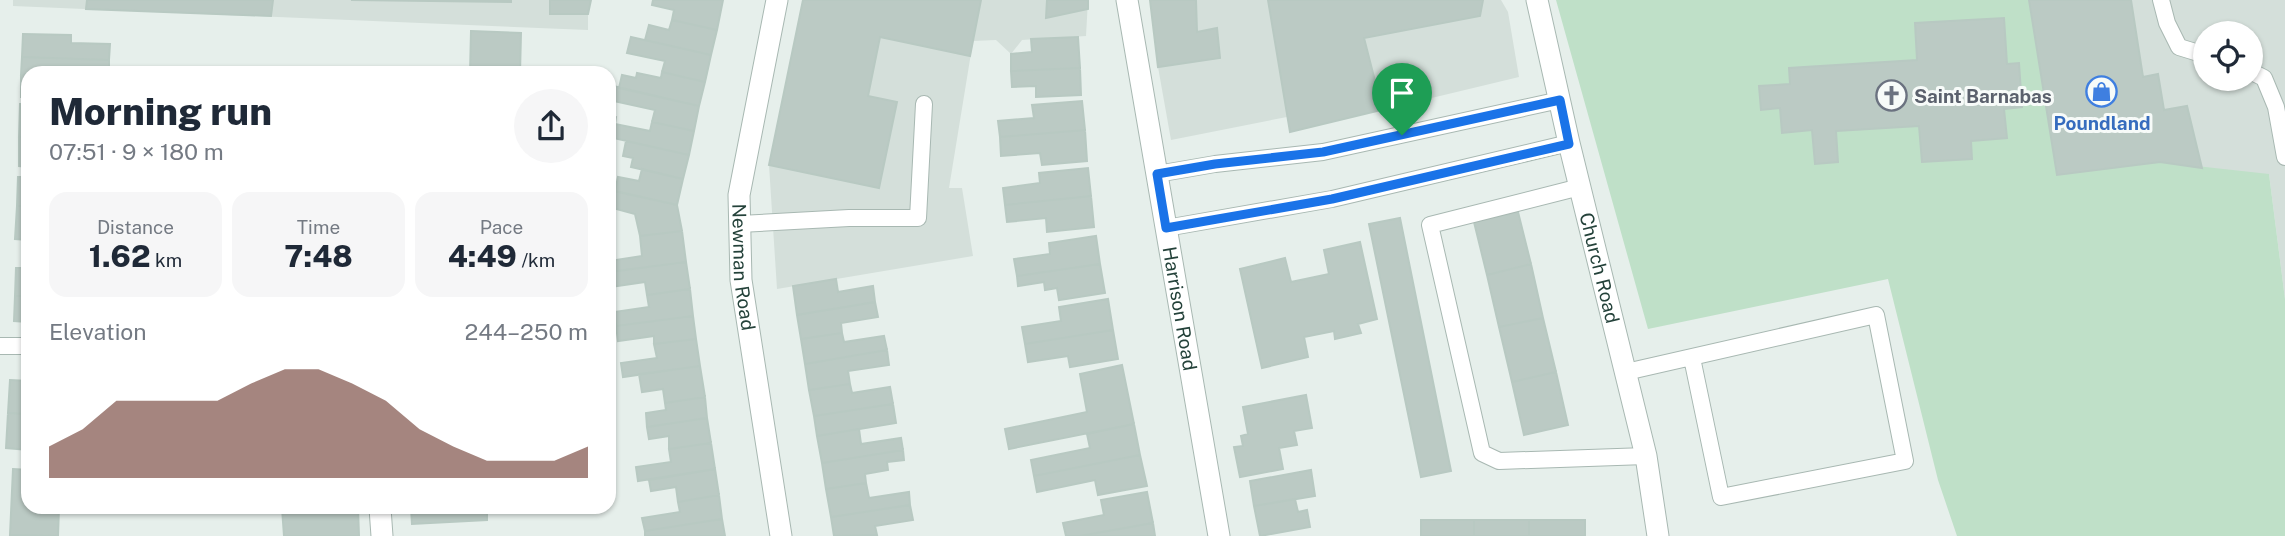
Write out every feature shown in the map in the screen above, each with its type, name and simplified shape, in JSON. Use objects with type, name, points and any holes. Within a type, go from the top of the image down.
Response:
[{"type":"street","name":"Newman Road","points":[[777,0],[739,195],[741,280],[781,536]]},
{"type":"street","name":"Harrison Road","points":[[1127,0],[1219,536]]},
{"type":"street","name":"Church Road","points":[[1537,0],[1569,144],[1646,456],[1658,536]]},
{"type":"street","points":[[380,514],[382,536]]},
{"type":"lane","points":[[2161,0],[2167,23],[2179,47],[2193,51]]},
{"type":"lane","points":[[2263,78],[2276,107],[2285,157]]},
{"type":"lane","points":[[1157,174],[1215,164],[1323,152],[1560,100]]},
{"type":"lane","points":[[740,224],[825,219],[918,218],[925,104]]},
{"type":"lane","points":[[1166,228],[1332,199],[1569,144]]},
{"type":"lane","points":[[1580,187],[1430,225],[1482,453],[1499,461],[1646,456]]},
{"type":"lane","points":[[1626,372],[1876,315],[1905,461],[1721,497],[1692,358]]},
{"type":"lane","points":[[0,346],[21,346]]},
{"type":"shaded area","points":[[13,0],[591,0],[588,30],[13,6]]},
{"type":"shaded area","points":[[803,0],[1088,0],[1086,36],[1022,40],[1011,54],[996,40],[973,41],[949,188],[962,188],[973,256],[777,289],[769,165]]},
{"type":"shaded area","points":[[1150,0],[1501,0],[1508,12],[1519,77],[1290,132],[1287,117],[1171,140]]},
{"type":"shaded area","points":[[2029,0],[2285,0],[2285,299],[2269,174],[2057,175]]},
{"type":"green space","points":[[1556,0],[2029,0],[2057,175],[2160,162],[2269,174],[2285,299],[2285,536],[1957,536],[1938,480],[1888,279],[1648,329]],"holes":[[[1915,23],[2007,64],[2019,63],[2022,107],[2004,109],[2007,138],[1971,141],[1972,159],[1922,162],[1919,126],[1836,131],[1838,162],[1815,164],[1812,130],[1782,132],[1780,108],[1761,109],[1760,86],[1790,84],[1917,60]]]},
{"type":"building","points":[[87,0],[273,0],[271,16],[86,9]]},
{"type":"building","points":[[351,0],[511,0],[511,2]]},
{"type":"building","points":[[550,0],[591,0],[588,14],[550,14]]},
{"type":"building","points":[[653,0],[723,0],[717,30],[672,20],[674,10],[652,5]]},
{"type":"building","points":[[803,0],[981,0],[970,56],[880,37],[868,96],[897,102],[879,188],[769,165]]},
{"type":"building","points":[[1047,0],[1088,0],[1088,9],[1046,18]]},
{"type":"building","points":[[1150,0],[1196,0],[1197,32],[1217,28],[1220,58],[1158,67]]},
{"type":"building","points":[[1268,0],[1483,0],[1480,16],[1364,38],[1375,81],[1402,77],[1406,104],[1290,132]]},
{"type":"building","name":"Poundland","points":[[2029,0],[2131,0],[2143,77],[2158,74],[2164,110],[2187,106],[2202,168],[2160,162],[2057,175]]},
{"type":"building","name":"Saint Barnabas","points":[[2004,18],[2007,64],[2019,63],[2022,107],[2004,109],[2007,138],[1971,141],[1972,159],[1922,162],[1919,126],[1836,131],[1838,162],[1815,164],[1812,130],[1782,133],[1780,108],[1761,110],[1759,86],[1790,84],[1789,68],[1917,60],[1915,23]]},
{"type":"building","points":[[672,20],[717,30],[711,55],[645,40],[649,25],[669,30]]},
{"type":"building","points":[[471,31],[521,33],[520,66],[470,66]]},
{"type":"building","points":[[23,34],[71,35],[71,43],[110,44],[109,60],[22,57]]},
{"type":"building","points":[[631,37],[711,55],[705,82],[662,72],[665,61],[627,53]]},
{"type":"building","points":[[1078,37],[1080,68],[1011,71],[1011,54],[1032,52],[1031,39]]},
{"type":"building","points":[[22,57],[109,60],[109,66],[22,66]]},
{"type":"building","points":[[1080,68],[1081,95],[1036,97],[1036,86],[1012,87],[1011,71]]},
{"type":"building","points":[[662,72],[705,82],[699,106],[619,88],[622,75],[636,78],[637,73],[661,78]]},
{"type":"building","points":[[616,87],[699,106],[694,131],[652,122],[655,110],[616,102]]},
{"type":"building","points":[[1082,101],[1085,130],[1000,137],[998,121],[1034,118],[1032,105]]},
{"type":"building","points":[[20,104],[21,104],[21,137]]},
{"type":"building","points":[[652,122],[694,131],[689,155],[616,139],[616,124],[650,131]]},
{"type":"building","points":[[1085,130],[1087,161],[1042,165],[1040,153],[1001,156],[1000,137]]},
{"type":"building","points":[[19,137],[21,137],[21,166]]},
{"type":"building","points":[[626,141],[689,155],[683,179],[631,167],[633,158],[623,156]]},
{"type":"building","points":[[1088,168],[1091,196],[1005,205],[1003,188],[1040,183],[1039,173]]},
{"type":"building","points":[[642,169],[683,179],[677,205],[616,191],[618,177],[639,181]]},
{"type":"building","points":[[18,177],[21,177],[21,206],[17,206]]},
{"type":"building","points":[[616,192],[677,205],[682,231],[640,236],[635,214],[616,209]]},
{"type":"building","points":[[1091,196],[1094,227],[1047,232],[1046,218],[1007,222],[1005,205]]},
{"type":"building","points":[[17,206],[21,206],[21,239],[15,239]]},
{"type":"building","points":[[1518,212],[1531,264],[1487,275],[1474,222]]},
{"type":"building","points":[[1400,218],[1451,471],[1421,477],[1369,224]]},
{"type":"building","points":[[682,231],[686,262],[616,271],[616,260],[642,256],[640,236]]},
{"type":"building","points":[[1096,236],[1100,264],[1017,276],[1014,259],[1050,254],[1049,243]]},
{"type":"building","points":[[1360,242],[1377,319],[1358,324],[1361,333],[1335,339],[1334,331],[1304,337],[1308,357],[1262,368],[1240,269],[1285,258],[1291,282],[1329,274],[1324,250]]},
{"type":"building","points":[[686,262],[690,289],[647,295],[645,282],[616,286],[616,271]]},
{"type":"building","points":[[1100,264],[1105,293],[1059,300],[1057,288],[1045,290],[1044,282],[1018,286],[1017,276]]},
{"type":"building","points":[[1531,264],[1543,318],[1499,327],[1487,275]]},
{"type":"building","points":[[16,268],[21,268],[21,296],[15,296]]},
{"type":"building","points":[[836,279],[838,292],[873,286],[875,302],[797,315],[793,286]]},
{"type":"building","points":[[690,289],[693,316],[616,326],[616,312],[649,307],[647,295]]},
{"type":"building","points":[[15,296],[21,296],[21,322],[14,321]]},
{"type":"building","points":[[1108,299],[1113,330],[1025,344],[1022,327],[1061,321],[1059,307]]},
{"type":"building","points":[[875,302],[878,317],[841,323],[842,333],[801,339],[797,315]]},
{"type":"building","points":[[693,316],[696,339],[654,344],[654,336],[618,341],[616,326]]},
{"type":"building","points":[[1543,318],[1556,372],[1512,382],[1499,327]]},
{"type":"building","points":[[1113,330],[1118,359],[1070,367],[1068,356],[1028,362],[1025,344]]},
{"type":"building","points":[[842,333],[844,342],[884,336],[887,350],[805,364],[801,339]]},
{"type":"building","points":[[696,339],[700,366],[623,377],[621,363],[657,358],[654,344]]},
{"type":"building","points":[[887,350],[889,365],[848,371],[850,384],[809,390],[805,364]]},
{"type":"building","points":[[1122,365],[1134,424],[1009,449],[1005,429],[1087,412],[1080,374]]},
{"type":"building","points":[[700,366],[705,397],[665,403],[663,389],[642,392],[639,374]]},
{"type":"building","points":[[1556,372],[1568,425],[1524,435],[1512,382]]},
{"type":"building","points":[[10,380],[21,381],[21,414],[8,413]]},
{"type":"building","points":[[850,384],[852,393],[890,387],[893,404],[814,416],[809,390]]},
{"type":"building","points":[[1306,395],[1312,428],[1294,431],[1297,445],[1279,448],[1283,469],[1240,477],[1234,447],[1243,446],[1241,436],[1248,434],[1243,407]]},
{"type":"building","points":[[705,397],[707,418],[647,427],[646,413],[666,410],[665,403]]},
{"type":"building","points":[[893,404],[896,423],[817,436],[814,416]]},
{"type":"building","points":[[8,413],[21,414],[21,449],[6,448]]},
{"type":"building","points":[[707,418],[711,443],[669,449],[669,436],[649,439],[647,427]]},
{"type":"building","points":[[1134,424],[1140,455],[1034,476],[1031,460],[1090,448],[1087,434]]},
{"type":"building","points":[[859,429],[861,444],[901,438],[903,450],[822,463],[817,436]]},
{"type":"building","points":[[711,443],[715,469],[638,481],[636,467],[671,462],[669,449]]},
{"type":"building","points":[[903,450],[904,460],[887,462],[888,470],[865,474],[866,483],[826,489],[822,463]]},
{"type":"building","points":[[1140,455],[1147,486],[1098,495],[1095,480],[1037,492],[1034,476]]},
{"type":"building","points":[[13,469],[21,470],[21,514],[59,514],[58,536],[10,535]]},
{"type":"building","points":[[715,469],[719,495],[678,502],[676,487],[651,491],[649,480]]},
{"type":"building","points":[[1311,470],[1315,496],[1254,506],[1250,481]]},
{"type":"building","points":[[866,483],[869,498],[909,492],[910,505],[831,517],[826,489]]},
{"type":"building","points":[[1147,492],[1153,523],[1066,536],[1063,523],[1104,515],[1101,500]]},
{"type":"building","points":[[719,495],[722,519],[645,531],[642,518],[680,512],[678,502]]},
{"type":"building","points":[[1295,499],[1298,512],[1307,510],[1310,527],[1260,536],[1254,506]]},
{"type":"building","points":[[910,505],[913,520],[875,526],[877,535],[834,536],[831,517]]},
{"type":"building","points":[[282,514],[358,514],[359,536],[284,536]]},
{"type":"building","points":[[411,514],[487,514],[487,520],[412,524]]},
{"type":"building","points":[[722,519],[725,536],[645,536],[645,531]]},
{"type":"building","points":[[1421,520],[1474,520],[1474,536],[1421,536]]},
{"type":"building","points":[[1474,520],[1529,520],[1529,536],[1474,536]]},
{"type":"building","points":[[1529,520],[1585,520],[1585,536],[1529,536]]},
{"type":"building","points":[[1153,523],[1155,536],[1080,536]]},
{"type":"place","name":"Poundland","points":[[2102,92]]},
{"type":"place","name":"Saint Barnabas","points":[[1891,96]]},
{"type":"route","points":[[1560,100],[1569,144],[1332,199],[1166,228],[1157,174],[1215,164],[1323,152],[1402,135],[1560,100]]}]
